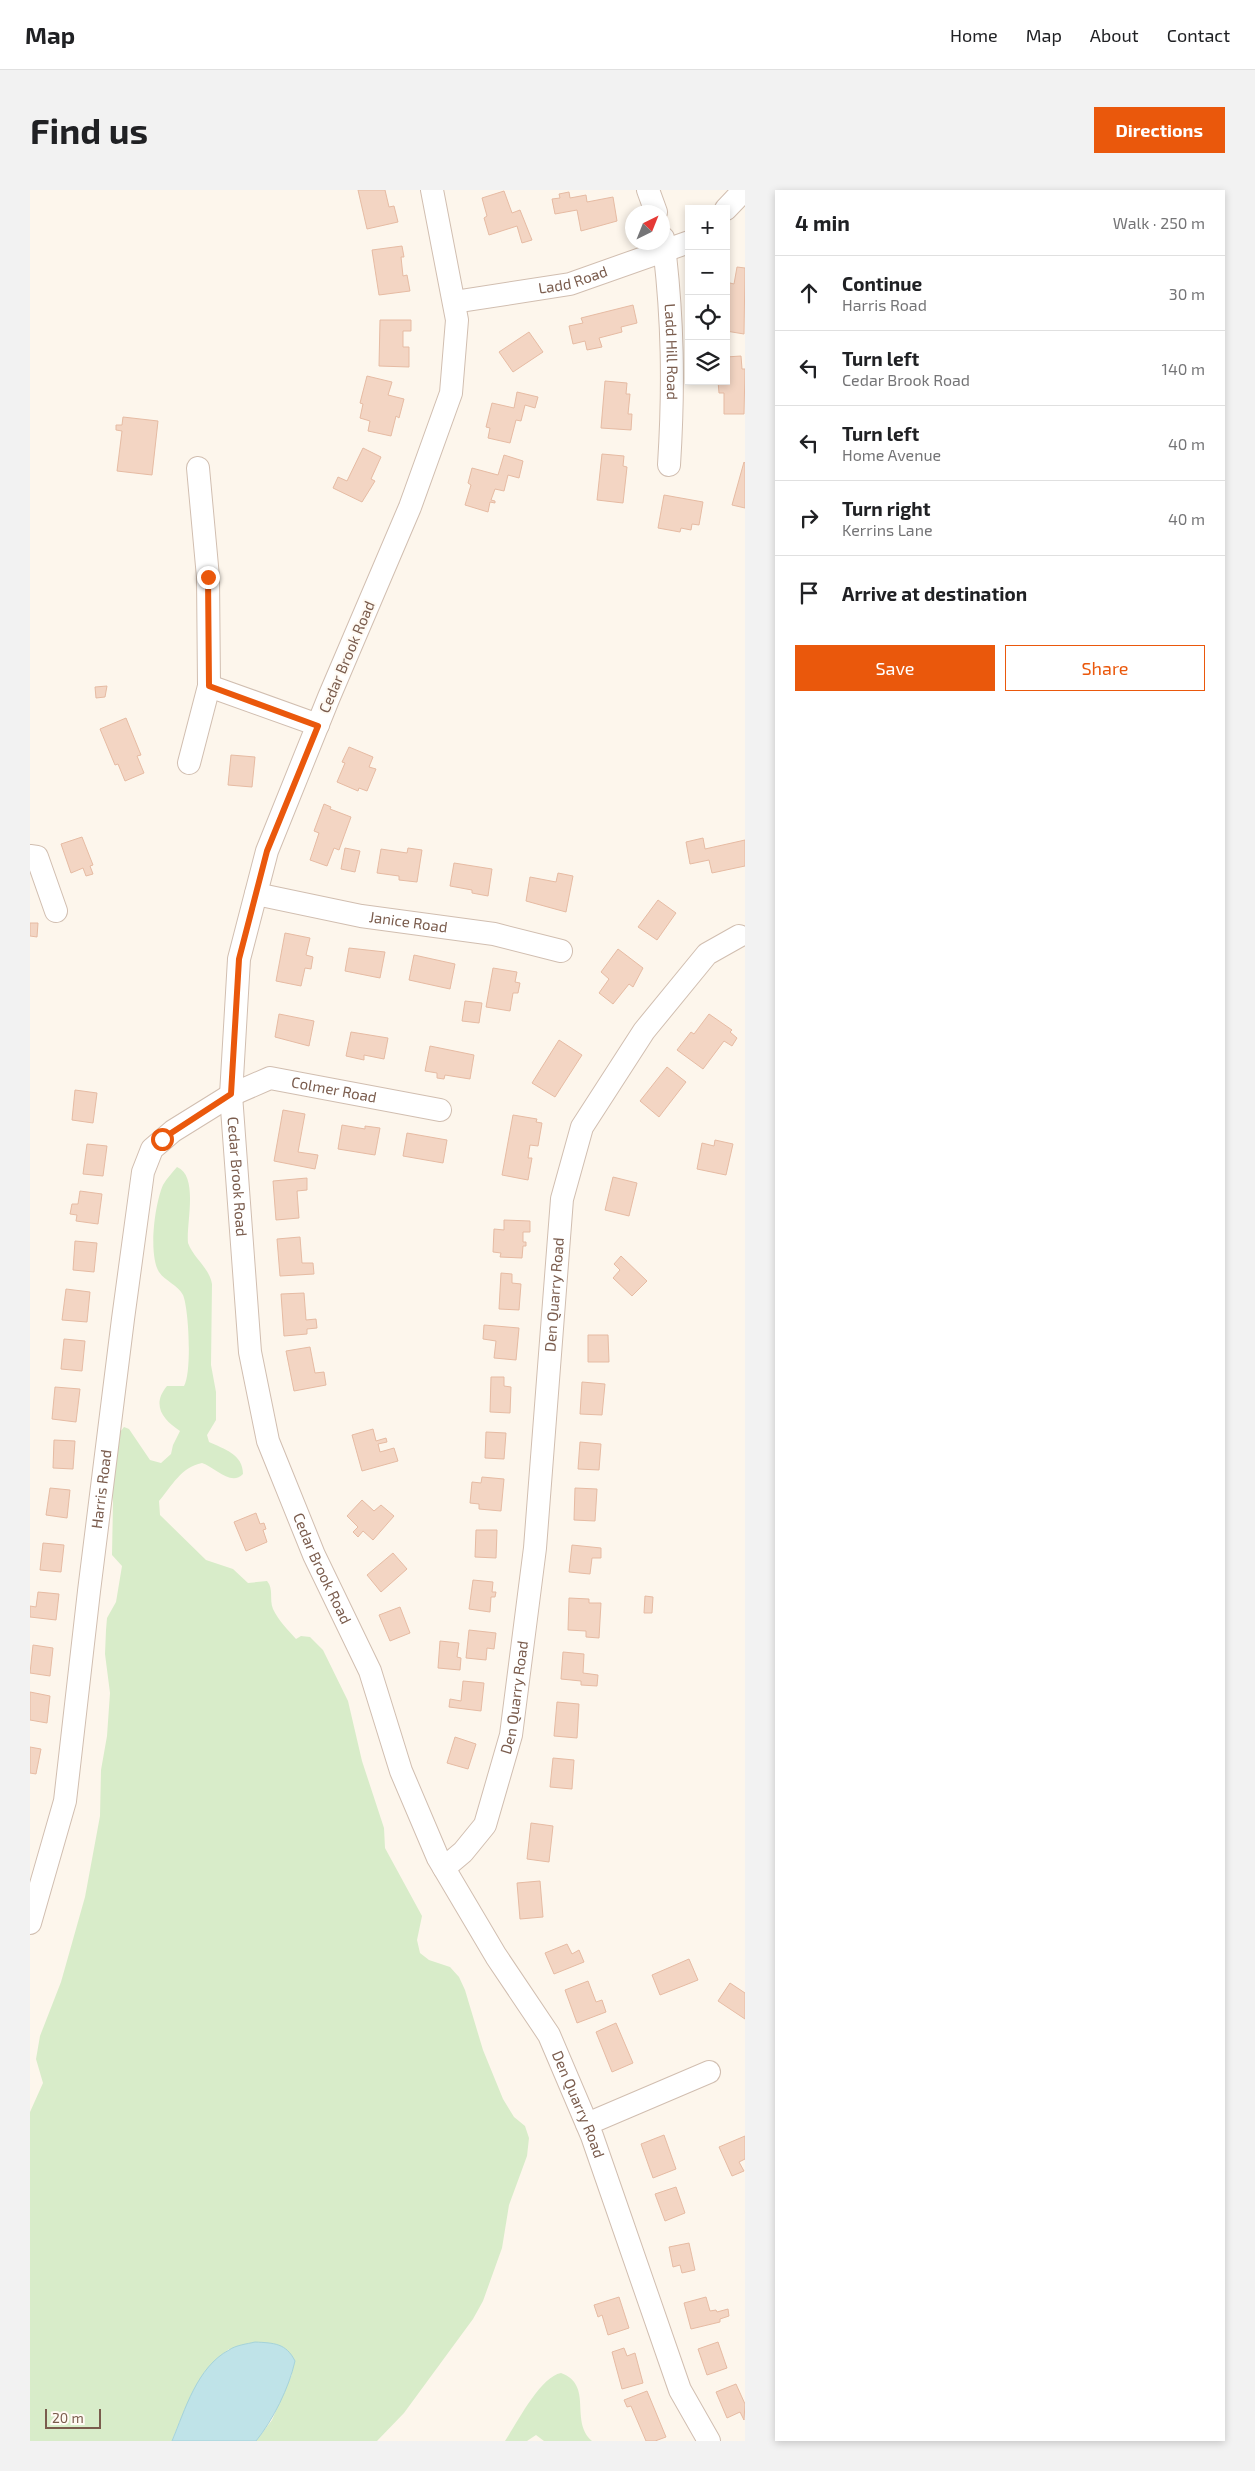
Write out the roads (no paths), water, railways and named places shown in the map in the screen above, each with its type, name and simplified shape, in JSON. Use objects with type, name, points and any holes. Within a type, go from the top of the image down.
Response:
[{"type":"street","name":"Cedar Brook Road","points":[[432,190],[457,320],[451,392],[410,507],[267,851],[239,959],[231,1094],[250,1352],[268,1441],[314,1555],[370,1671],[401,1771],[444,1868]]},
{"type":"street","points":[[648,190],[653,205]]},
{"type":"street","points":[[730,205],[744,190]]},
{"type":"street","name":"Ladd Road","points":[[670,243],[685,242]]},
{"type":"street","name":"Ladd Road","points":[[454,302],[570,284],[649,250]]},
{"type":"street","name":"Ladd Hill Road","points":[[664,250],[673,361],[669,465]]},
{"type":"street","points":[[189,762],[209,686],[208,577],[198,468]]},
{"type":"street","points":[[209,686],[318,726]]},
{"type":"street","points":[[33,857],[56,911]]},
{"type":"street","name":"Janice Road","points":[[256,894],[361,916],[494,934],[561,951]]},
{"type":"street","name":"Den Quarry Road","points":[[708,2441],[680,2390],[587,2124],[549,2035],[496,1956],[444,1868],[463,1852],[485,1825],[510,1734],[535,1548],[562,1199],[582,1127],[644,1031],[708,954],[739,936]]},
{"type":"street","name":"Colmer Road","points":[[231,1094],[270,1078],[440,1110]]},
{"type":"street","name":"Harris Road","points":[[30,1922],[66,1801],[90,1581],[143,1172],[152,1149],[162,1139],[231,1094]]},
{"type":"street","points":[[587,2124],[709,2072]]},
{"type":"water","points":[[255,2342],[279,2345],[288,2351],[295,2361],[280,2403],[256,2441],[172,2441],[193,2390],[208,2367],[232,2348]]}]
